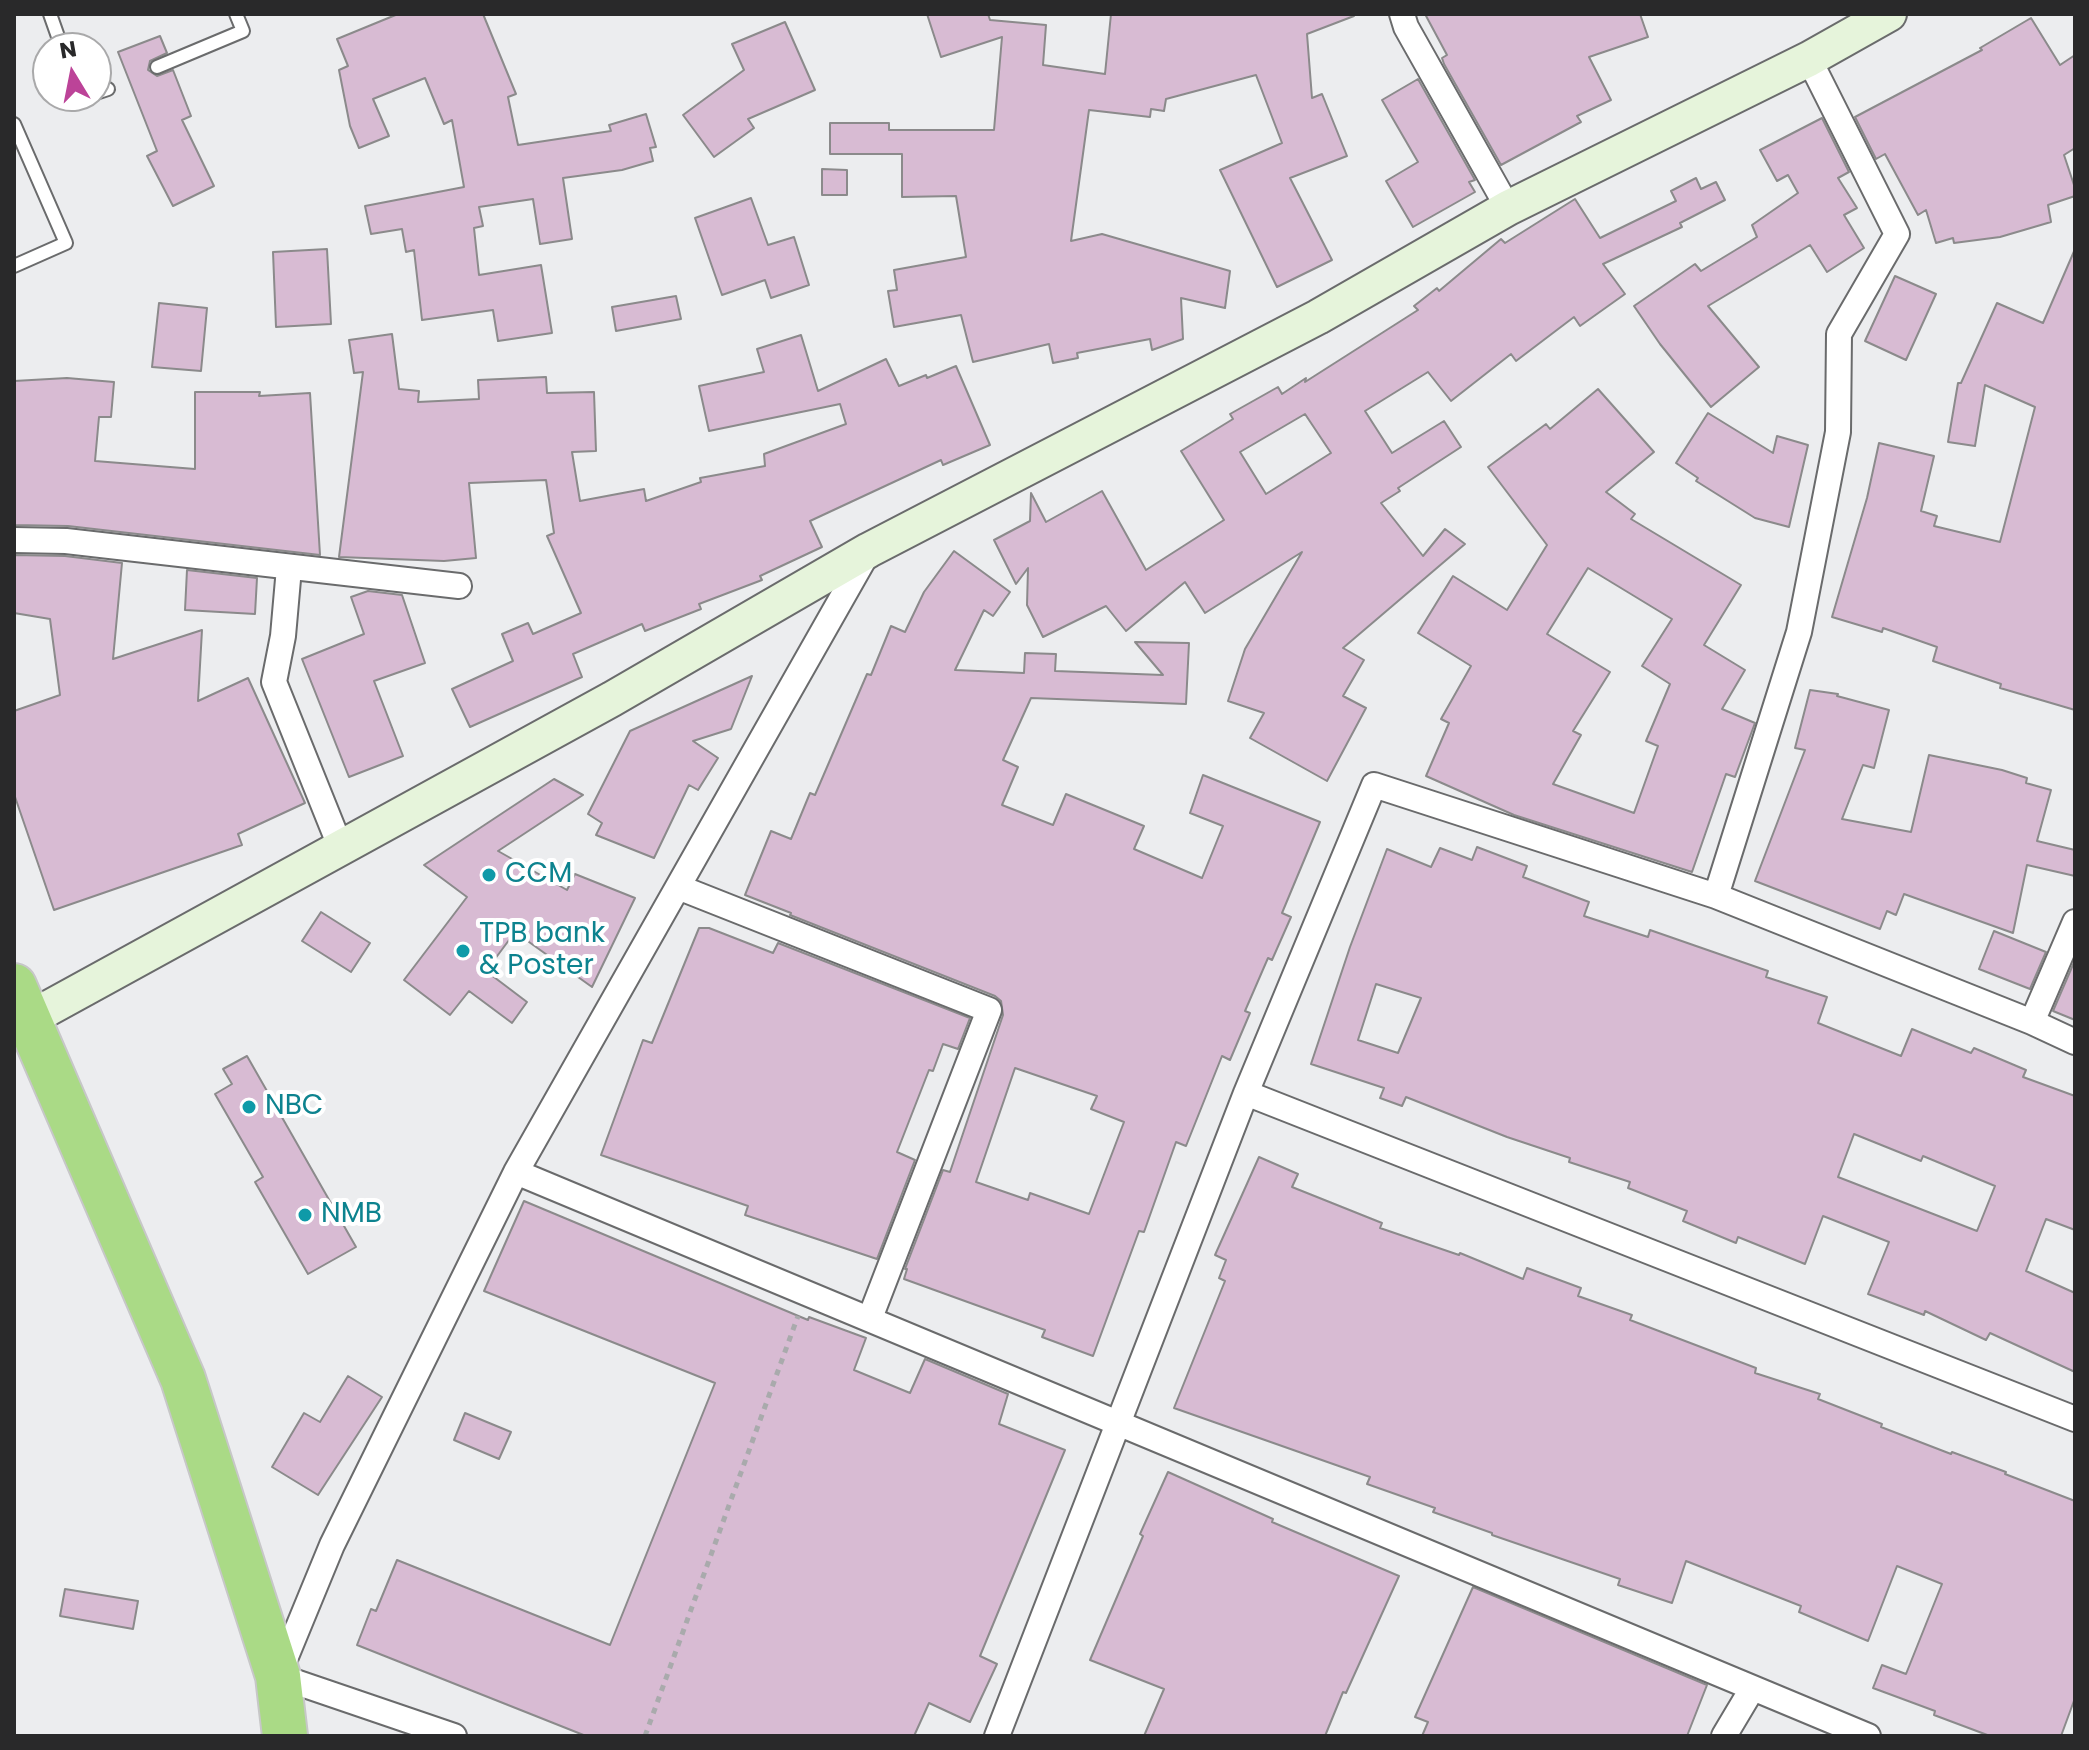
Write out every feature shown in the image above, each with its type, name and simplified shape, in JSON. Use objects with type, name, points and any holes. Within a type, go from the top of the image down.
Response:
[{"type":"highway","points":[[18,1010],[183,1379],[278,1676],[285,1736]]},
{"type":"street","points":[[1402,14],[1406,27],[1508,208]]},
{"type":"street","points":[[18,1010],[340,846],[612,699],[869,550],[1318,317],[1508,208],[1809,59],[1889,14]]},
{"type":"street","points":[[1716,896],[1799,632],[1838,432],[1839,334],[1897,234],[1809,59]]},
{"type":"street","points":[[14,540],[66,541],[459,586]]},
{"type":"street","points":[[454,1736],[278,1676],[332,1545],[516,1172],[869,550]]},
{"type":"street","points":[[289,568],[283,636],[274,682],[340,846]]},
{"type":"street","points":[[997,1736],[1246,1093],[1374,785],[1716,896],[2075,1041]]},
{"type":"street","points":[[1559,864],[1716,896]]},
{"type":"street","points":[[678,887],[989,1010],[870,1318]]},
{"type":"street","points":[[2032,1022],[2075,922]]},
{"type":"street","points":[[1246,1093],[2075,1419]]},
{"type":"street","points":[[516,1172],[1868,1736]]},
{"type":"street","points":[[1724,1736],[1752,1689]]},
{"type":"lane","points":[[157,67],[243,31],[236,14]]},
{"type":"lane","points":[[14,124],[66,243],[14,266]]},
{"type":"path","points":[[645,1736],[807,1293]]},
{"type":"building","points":[[398,14],[483,14],[516,94],[508,97],[518,145],[611,131],[609,125],[646,114],[656,147],[650,148],[653,161],[622,170],[563,178],[572,239],[540,244],[533,199],[479,207],[483,226],[474,228],[479,275],[541,265],[552,333],[498,341],[493,310],[422,320],[414,250],[406,252],[402,229],[371,234],[365,206],[464,187],[452,120],[444,124],[425,78],[373,99],[389,136],[359,148],[350,126],[339,70],[348,66],[337,39]]},
{"type":"building","points":[[927,14],[988,14],[990,20],[1046,25],[1043,65],[1105,74],[1111,14],[1354,14],[1307,34],[1312,98],[1322,94],[1347,156],[1290,178],[1332,260],[1277,287],[1220,170],[1282,143],[1256,75],[1166,99],[1164,111],[1151,109],[1150,117],[1089,110],[1071,241],[1102,234],[1230,271],[1225,308],[1181,298],[1183,339],[1152,350],[1150,339],[1077,353],[1078,358],[1053,363],[1049,344],[973,362],[961,315],[894,327],[888,291],[897,290],[894,270],[966,257],[956,196],[902,197],[902,154],[830,154],[830,123],[889,123],[889,130],[994,130],[1002,37],[941,57]]},
{"type":"building","points":[[1425,14],[1640,14],[1648,37],[1589,57],[1611,100],[1577,116],[1581,122],[1501,165],[1444,64],[1442,58],[1447,55]]},
{"type":"building","points":[[2031,18],[2060,65],[2075,55],[2075,148],[2064,155],[2075,196],[2048,205],[2051,222],[2000,237],[1954,243],[1953,238],[1936,243],[1926,210],[1918,215],[1885,154],[1876,159],[1855,117],[1982,50],[1980,48]]},
{"type":"building","points":[[785,22],[815,90],[748,119],[754,128],[714,157],[683,115],[744,70],[732,44]]},
{"type":"building","points":[[160,36],[167,53],[150,61],[148,70],[157,76],[173,70],[191,116],[182,120],[214,186],[173,206],[147,156],[157,151],[118,52]]},
{"type":"building","points":[[1418,79],[1475,180],[1469,182],[1475,192],[1413,227],[1386,181],[1418,162],[1382,100]]},
{"type":"building","points":[[1822,118],[1849,172],[1838,178],[1857,208],[1844,215],[1864,248],[1827,272],[1810,245],[1708,306],[1759,367],[1711,407],[1634,306],[1695,264],[1701,271],[1757,237],[1752,225],[1798,193],[1788,175],[1777,181],[1760,150]]},
{"type":"building","points":[[822,169],[847,170],[847,195],[822,195]]},
{"type":"building","points":[[1696,178],[1701,189],[1716,182],[1725,200],[1680,223],[1682,227],[1603,264],[1625,294],[1580,326],[1574,317],[1516,361],[1511,354],[1451,401],[1428,372],[1365,411],[1392,453],[1444,421],[1461,447],[1398,488],[1400,491],[1381,503],[1423,556],[1445,529],[1465,544],[1343,648],[1364,660],[1343,696],[1366,708],[1327,781],[1250,738],[1264,713],[1228,701],[1245,649],[1302,552],[1205,613],[1185,582],[1126,631],[1106,606],[1043,637],[1027,605],[1028,568],[1016,584],[994,540],[1030,521],[1031,493],[1046,522],[1102,491],[1146,570],[1224,520],[1181,451],[1233,419],[1230,414],[1278,387],[1282,394],[1306,378],[1305,382],[1418,310],[1414,306],[1437,288],[1439,291],[1501,239],[1505,243],[1575,199],[1600,238],[1676,201],[1671,191]],"holes":[[[1305,414],[1331,453],[1266,494],[1240,452]]]},
{"type":"building","points":[[751,198],[768,245],[794,237],[809,285],[771,298],[765,280],[722,295],[695,218]]},
{"type":"building","points":[[327,249],[331,324],[276,327],[273,252]]},
{"type":"building","points":[[2075,249],[2075,710],[2000,688],[2001,684],[1933,661],[1937,647],[1883,628],[1882,632],[1832,617],[1867,498],[1879,443],[1934,456],[1921,511],[1937,516],[1934,526],[2000,542],[2035,407],[1985,385],[1975,446],[1948,442],[1958,383],[1961,383],[1997,303],[2043,323]]},
{"type":"building","points":[[1895,276],[1936,294],[1906,360],[1865,341]]},
{"type":"building","points":[[676,296],[681,319],[616,331],[612,307]]},
{"type":"building","points":[[159,303],[207,308],[201,371],[152,367]]},
{"type":"building","points":[[392,334],[399,389],[419,391],[418,402],[479,399],[478,380],[546,377],[547,393],[594,392],[596,451],[572,452],[580,501],[644,489],[646,501],[701,482],[700,478],[765,466],[764,454],[846,424],[840,404],[709,431],[699,386],[764,372],[757,349],[801,335],[818,391],[886,359],[899,386],[956,366],[990,445],[943,465],[941,460],[810,521],[822,547],[760,576],[762,580],[699,604],[701,609],[645,631],[642,624],[573,654],[582,677],[470,727],[452,689],[513,661],[502,634],[528,623],[533,634],[581,613],[547,536],[554,533],[546,480],[469,483],[476,558],[444,561],[339,557],[363,372],[354,373],[349,340]]},
{"type":"building","points":[[67,378],[114,382],[111,417],[99,417],[95,461],[195,469],[195,392],[260,392],[259,396],[310,393],[320,555],[68,526],[14,525],[14,381]]},
{"type":"building","points":[[1598,389],[1654,452],[1606,492],[1635,514],[1631,519],[1741,585],[1704,645],[1745,670],[1722,709],[1755,723],[1735,777],[1726,774],[1692,872],[1514,815],[1426,776],[1449,723],[1441,719],[1471,666],[1418,633],[1453,576],[1507,610],[1547,545],[1488,467],[1546,424],[1550,429]],"holes":[[[1588,568],[1672,619],[1642,666],[1670,684],[1646,741],[1658,746],[1634,813],[1553,784],[1581,735],[1573,731],[1610,672],[1547,634]]]},
{"type":"building","points":[[1708,413],[1773,453],[1777,436],[1808,445],[1789,527],[1755,518],[1696,481],[1698,478],[1676,463]]},
{"type":"building","points":[[954,551],[1010,592],[993,616],[984,610],[955,670],[1024,673],[1025,653],[1056,654],[1055,671],[1163,675],[1135,642],[1189,643],[1186,704],[1031,698],[1003,760],[1018,767],[1002,805],[1053,825],[1066,794],[1144,826],[1134,849],[1202,878],[1223,826],[1190,813],[1203,775],[1320,822],[1282,913],[1291,917],[1272,960],[1268,958],[1245,1011],[1250,1013],[1230,1060],[1222,1056],[1186,1146],[1176,1142],[1144,1232],[1139,1231],[1093,1356],[1042,1337],[1045,1330],[904,1279],[905,1269],[943,1170],[950,1172],[1003,1015],[1001,1001],[745,895],[771,831],[791,839],[810,793],[815,795],[891,626],[905,632],[924,592]],"holes":[[[1015,1068],[1097,1096],[1091,1109],[1124,1122],[1089,1214],[1030,1193],[1028,1200],[976,1182]]]},
{"type":"building","points":[[14,555],[65,556],[122,563],[113,659],[202,630],[198,701],[248,678],[305,803],[238,834],[242,845],[54,910],[14,794],[14,711],[60,695],[50,619],[14,613]]},
{"type":"building","points":[[187,570],[257,578],[255,614],[185,610]]},
{"type":"building","points":[[368,591],[402,595],[425,663],[374,681],[403,756],[349,777],[302,659],[364,634],[351,597]]},
{"type":"building","points":[[752,676],[731,729],[693,741],[718,758],[698,790],[689,785],[654,858],[596,835],[602,823],[588,814],[630,731]]},
{"type":"building","points":[[1810,690],[1838,694],[1889,710],[1874,768],[1863,765],[1842,819],[1911,832],[1929,755],[2002,770],[2027,778],[2026,783],[2051,790],[2037,841],[2075,850],[2075,876],[2027,865],[2013,933],[1904,894],[1896,915],[1887,911],[1880,929],[1755,881],[1805,750],[1795,748]]},
{"type":"building","name":"CCM","points":[[554,779],[583,795],[498,851],[567,890],[575,874],[635,898],[592,987],[515,932],[486,971],[527,1002],[512,1023],[469,991],[450,1015],[404,980],[467,897],[424,865]]},
{"type":"building","points":[[1477,847],[1527,866],[1523,877],[1589,902],[1584,916],[1648,937],[1650,930],[1768,971],[1766,977],[1827,997],[1818,1023],[1901,1056],[1912,1029],[1971,1053],[1974,1048],[2026,1070],[2023,1077],[2075,1096],[2075,1230],[2046,1219],[2026,1271],[2075,1293],[2075,1372],[1990,1333],[1986,1340],[1925,1311],[1924,1315],[1868,1294],[1889,1242],[1823,1216],[1805,1264],[1738,1237],[1736,1243],[1683,1221],[1687,1211],[1628,1188],[1630,1182],[1569,1162],[1570,1158],[1406,1097],[1402,1106],[1380,1098],[1384,1088],[1311,1064],[1387,849],[1431,867],[1440,848],[1472,860]],"holes":[[[1376,984],[1421,998],[1398,1053],[1358,1040]],[[1854,1134],[1921,1161],[1923,1156],[1995,1186],[1977,1231],[1838,1177]]]},
{"type":"building","points":[[321,912],[370,943],[351,972],[302,941]]},
{"type":"building","points":[[699,928],[709,928],[773,953],[778,943],[970,1018],[958,1049],[943,1044],[933,1071],[929,1070],[897,1152],[915,1160],[877,1259],[745,1215],[748,1206],[601,1155],[643,1040],[652,1043]]},
{"type":"building","points":[[1994,931],[2046,952],[2030,989],[1979,969]]},
{"type":"building","points":[[2075,960],[2075,1020],[2053,1011]]},
{"type":"building","points":[[247,1056],[356,1247],[308,1274],[255,1182],[263,1177],[215,1094],[232,1084],[223,1069]]},
{"type":"building","points":[[1259,1157],[1298,1174],[1292,1187],[1382,1223],[1380,1228],[1460,1253],[1523,1279],[1527,1268],[1581,1288],[1578,1296],[1632,1315],[1630,1320],[1756,1368],[1755,1373],[1820,1394],[1818,1399],[1882,1424],[1881,1427],[2006,1472],[2075,1501],[2075,1698],[2061,1736],[1990,1736],[1873,1688],[1882,1665],[1906,1674],[1942,1584],[1897,1566],[1868,1641],[1799,1612],[1801,1606],[1686,1561],[1672,1603],[1618,1585],[1620,1579],[1433,1512],[1435,1508],[1367,1484],[1370,1477],[1174,1408],[1225,1281],[1219,1278],[1226,1260],[1215,1255]]},
{"type":"building","points":[[524,1201],[808,1320],[809,1317],[866,1338],[854,1370],[910,1393],[925,1359],[1008,1394],[999,1424],[1065,1450],[980,1656],[997,1664],[970,1722],[929,1703],[914,1736],[586,1736],[357,1645],[371,1609],[376,1611],[397,1560],[610,1645],[715,1383],[484,1291]]},
{"type":"building","points":[[348,1376],[382,1397],[318,1495],[272,1467],[304,1413],[320,1422]]},
{"type":"building","points":[[465,1413],[511,1432],[499,1459],[454,1440]]},
{"type":"building","points":[[1168,1472],[1273,1519],[1272,1522],[1399,1576],[1325,1736],[1144,1736],[1164,1689],[1090,1660]]},
{"type":"building","points":[[1473,1587],[1707,1685],[1687,1736],[1422,1736],[1428,1722],[1415,1717]]},
{"type":"building","points":[[65,1589],[138,1601],[133,1629],[60,1616]]},
{"type":"place","name":"CCM","points":[[489,875]]},
{"type":"place","name":"TPB bank & Poster","points":[[463,951]]},
{"type":"place","name":"NBC","points":[[249,1107]]},
{"type":"place","name":"NMB","points":[[305,1215]]}]
